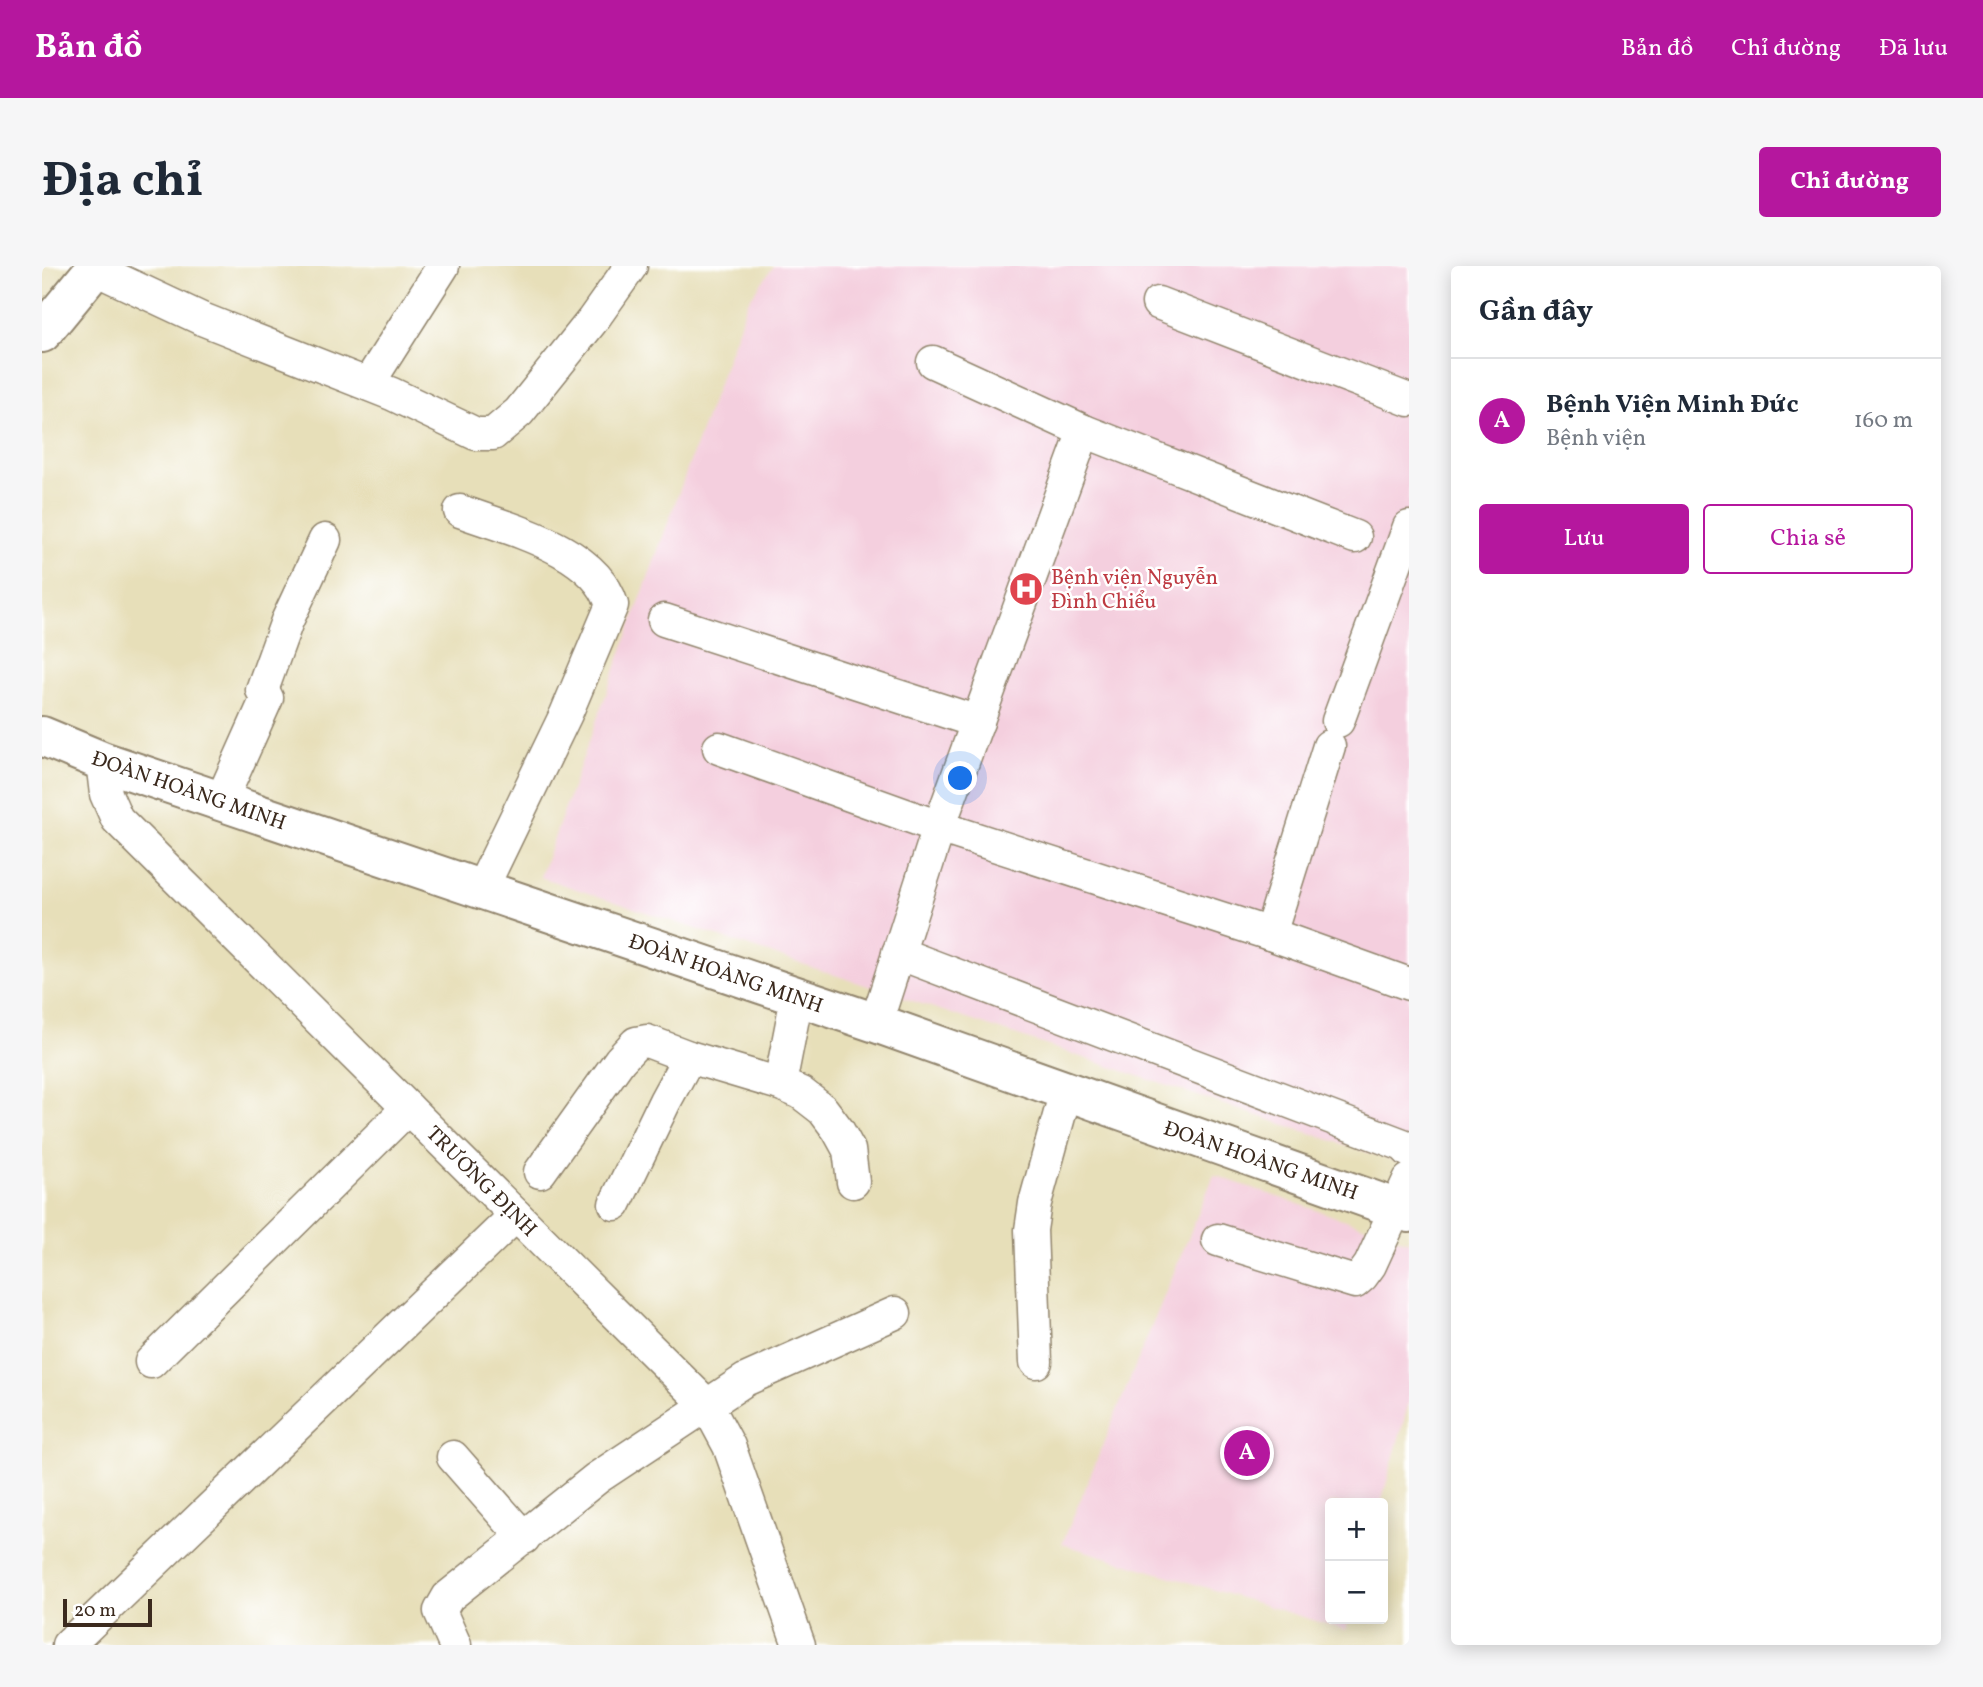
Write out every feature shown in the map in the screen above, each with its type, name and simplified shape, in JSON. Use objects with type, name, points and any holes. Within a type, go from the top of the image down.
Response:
[{"type":"main road","points":[[42,333],[96,268]]},
{"type":"main road","name":"ĐOÀN HOÀNG MINH","points":[[42,737],[102,761],[876,1023],[1066,1091],[1404,1200]]},
{"type":"street","points":[[369,384],[443,266]]},
{"type":"street","points":[[96,268],[202,319],[369,384],[476,434],[494,434],[519,412],[592,321],[631,266]]},
{"type":"street","points":[[1158,303],[1409,400]]},
{"type":"street","points":[[933,362],[1084,431],[1384,550]]},
{"type":"street","points":[[876,1023],[939,827],[1084,431]]},
{"type":"street","points":[[460,511],[548,544],[572,557],[596,578],[612,605],[566,714],[481,890]]},
{"type":"street","points":[[1270,934],[1334,734],[1384,550],[1409,527]]},
{"type":"street","points":[[221,802],[267,698],[262,690],[286,621],[325,540]]},
{"type":"street","points":[[664,620],[978,722]]},
{"type":"street","points":[[719,748],[939,827],[1270,934],[1409,984]]},
{"type":"street","name":"TRƯƠNG ĐỊNH","points":[[102,761],[106,794],[117,819],[707,1405],[729,1446],[799,1645]]},
{"type":"street","points":[[898,953],[1403,1145],[1409,1151]]},
{"type":"street","points":[[780,1084],[797,997]]},
{"type":"street","points":[[540,1172],[620,1059],[636,1044],[648,1041],[689,1058],[780,1084],[801,1093],[823,1110],[838,1129],[849,1150],[853,1182]]},
{"type":"street","points":[[615,1204],[689,1058]]},
{"type":"street","points":[[1036,1362],[1031,1230],[1035,1203],[1066,1091]]},
{"type":"street","points":[[151,1362],[408,1108]]},
{"type":"street","points":[[1218,1240],[1355,1282],[1370,1265],[1404,1200]]},
{"type":"street","points":[[68,1645],[516,1214]]},
{"type":"street","points":[[455,1645],[440,1611],[448,1597],[597,1478],[745,1380],[895,1313]]},
{"type":"street","points":[[453,1457],[524,1538]]},
{"type":"shaded area","name":"Bệnh viện Nguyễn Đình Chiểu","points":[[774,266],[1409,266],[1409,1166],[540,877],[748,301]]},
{"type":"shaded area","points":[[1214,1175],[1409,1242],[1409,1402],[1382,1498],[1325,1498],[1325,1624],[1062,1544]]},
{"type":"shaded area","points":[[1326,1624],[1348,1624],[1346,1630]]},
{"type":"place","name":"Bệnh viện Nguyễn Đình Chiểu","points":[[1026,589]]},
{"type":"place","name":"Bệnh Viện Minh Đức","points":[[1247,1453]]}]
